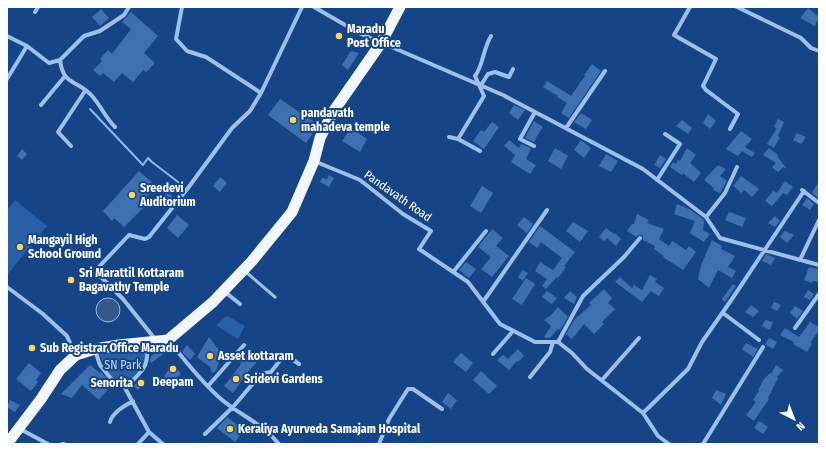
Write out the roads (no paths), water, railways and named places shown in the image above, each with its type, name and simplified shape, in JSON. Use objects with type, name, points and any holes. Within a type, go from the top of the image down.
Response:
[{"type":"highway","points":[[7,444],[41,399],[60,370],[76,355],[95,349],[157,341],[191,319],[213,302],[243,270],[292,212],[314,161],[320,138],[333,112],[381,43],[400,7]]},
{"type":"street","points":[[35,12],[38,7]]},
{"type":"street","points":[[7,36],[27,46],[49,63],[60,60],[84,36],[100,31],[124,15],[129,7]]},
{"type":"street","points":[[182,7],[176,38],[187,51],[206,58],[261,93]]},
{"type":"street","points":[[279,444],[272,435],[256,422],[221,399],[196,374],[157,341],[123,299],[95,271],[129,235],[145,240],[149,237],[188,188],[232,128],[250,110],[261,93],[302,7]]},
{"type":"street","points":[[690,7],[674,35],[716,59],[703,86],[706,90],[738,114],[730,129]]},
{"type":"street","points":[[737,7],[801,38],[811,48],[819,51]]},
{"type":"street","points":[[317,8],[359,33],[503,95],[643,169],[706,217],[720,238],[819,266]]},
{"type":"street","points":[[458,139],[484,96],[475,76],[479,71],[491,36]]},
{"type":"street","points":[[7,78],[27,46]]},
{"type":"street","points":[[60,60],[61,70],[64,76],[94,98],[103,114],[115,127]]},
{"type":"street","points":[[480,85],[488,74],[495,72],[509,77],[513,69]]},
{"type":"street","points":[[566,128],[606,71]]},
{"type":"street","points":[[41,105],[64,76]]},
{"type":"street","points":[[71,146],[58,132],[85,91]]},
{"type":"street","points":[[534,146],[520,139],[535,112]]},
{"type":"street","points":[[657,180],[680,144],[665,134]]},
{"type":"street","points":[[448,137],[458,139],[480,151]]},
{"type":"street","name":"Pandavath Road","points":[[314,161],[360,180],[403,214],[431,230],[419,249],[454,271],[468,282],[500,324],[535,342],[558,342]]},
{"type":"street","points":[[706,217],[725,193],[737,167]]},
{"type":"street","points":[[643,413],[688,369],[702,342],[723,313],[802,190],[819,203]]},
{"type":"street","points":[[483,302],[547,210]]},
{"type":"street","points":[[800,260],[819,220]]},
{"type":"street","points":[[454,271],[486,231]]},
{"type":"street","points":[[640,238],[624,257],[583,296],[558,342],[572,353],[587,369],[643,413],[658,436],[669,444]]},
{"type":"street","points":[[7,287],[44,314],[67,336],[76,355]]},
{"type":"street","points":[[224,291],[240,304]]},
{"type":"street","points":[[794,328],[819,294]]},
{"type":"street","points":[[723,313],[759,340]]},
{"type":"street","points":[[493,354],[513,331]]},
{"type":"street","points":[[602,380],[639,338]]},
{"type":"street","points":[[125,388],[146,366],[148,354],[157,341]]},
{"type":"street","points":[[530,377],[550,352],[553,342]]},
{"type":"street","points":[[208,386],[244,345]]},
{"type":"street","points":[[703,444],[763,347]]},
{"type":"street","points":[[95,349],[100,365],[119,385],[125,388],[149,432],[163,444]]},
{"type":"street","points":[[205,434],[233,407],[261,374],[271,372],[285,354],[299,364]]},
{"type":"street","points":[[379,444],[389,419],[408,389],[413,390],[442,409]]},
{"type":"street","points":[[110,422],[111,417],[121,408],[133,401]]},
{"type":"street","points":[[19,428],[48,444]]},
{"type":"street","points":[[138,444],[149,432]]},
{"type":"lane","points":[[243,270],[275,297]]},
{"type":"waterway","points":[[90,109],[143,165],[148,158],[182,185]]},
{"type":"place","name":"Maradu Post Office","points":[[339,36]]},
{"type":"place","name":"pandavath mahadeva temple","points":[[293,120]]},
{"type":"place","name":"Sreedevi Auditorium","points":[[132,195]]},
{"type":"place","name":"Mangayil High School Ground","points":[[20,247]]},
{"type":"place","name":"Sri Marattil Kottaram Bagavathy Temple","points":[[71,280]]},
{"type":"place","name":"Sub Registrar Office Maradu","points":[[32,348]]},
{"type":"place","name":"Asset kottaram","points":[[210,356]]},
{"type":"place","name":"Deepam","points":[[173,369]]},
{"type":"place","name":"Sridevi Gardens","points":[[236,379]]},
{"type":"place","name":"Senorita","points":[[141,383]]},
{"type":"place","name":"Keraliya Ayurveda Samajam Hospital","points":[[230,429]]},
{"type":"park label","name":"SN Park","points":[[123,365]]}]
